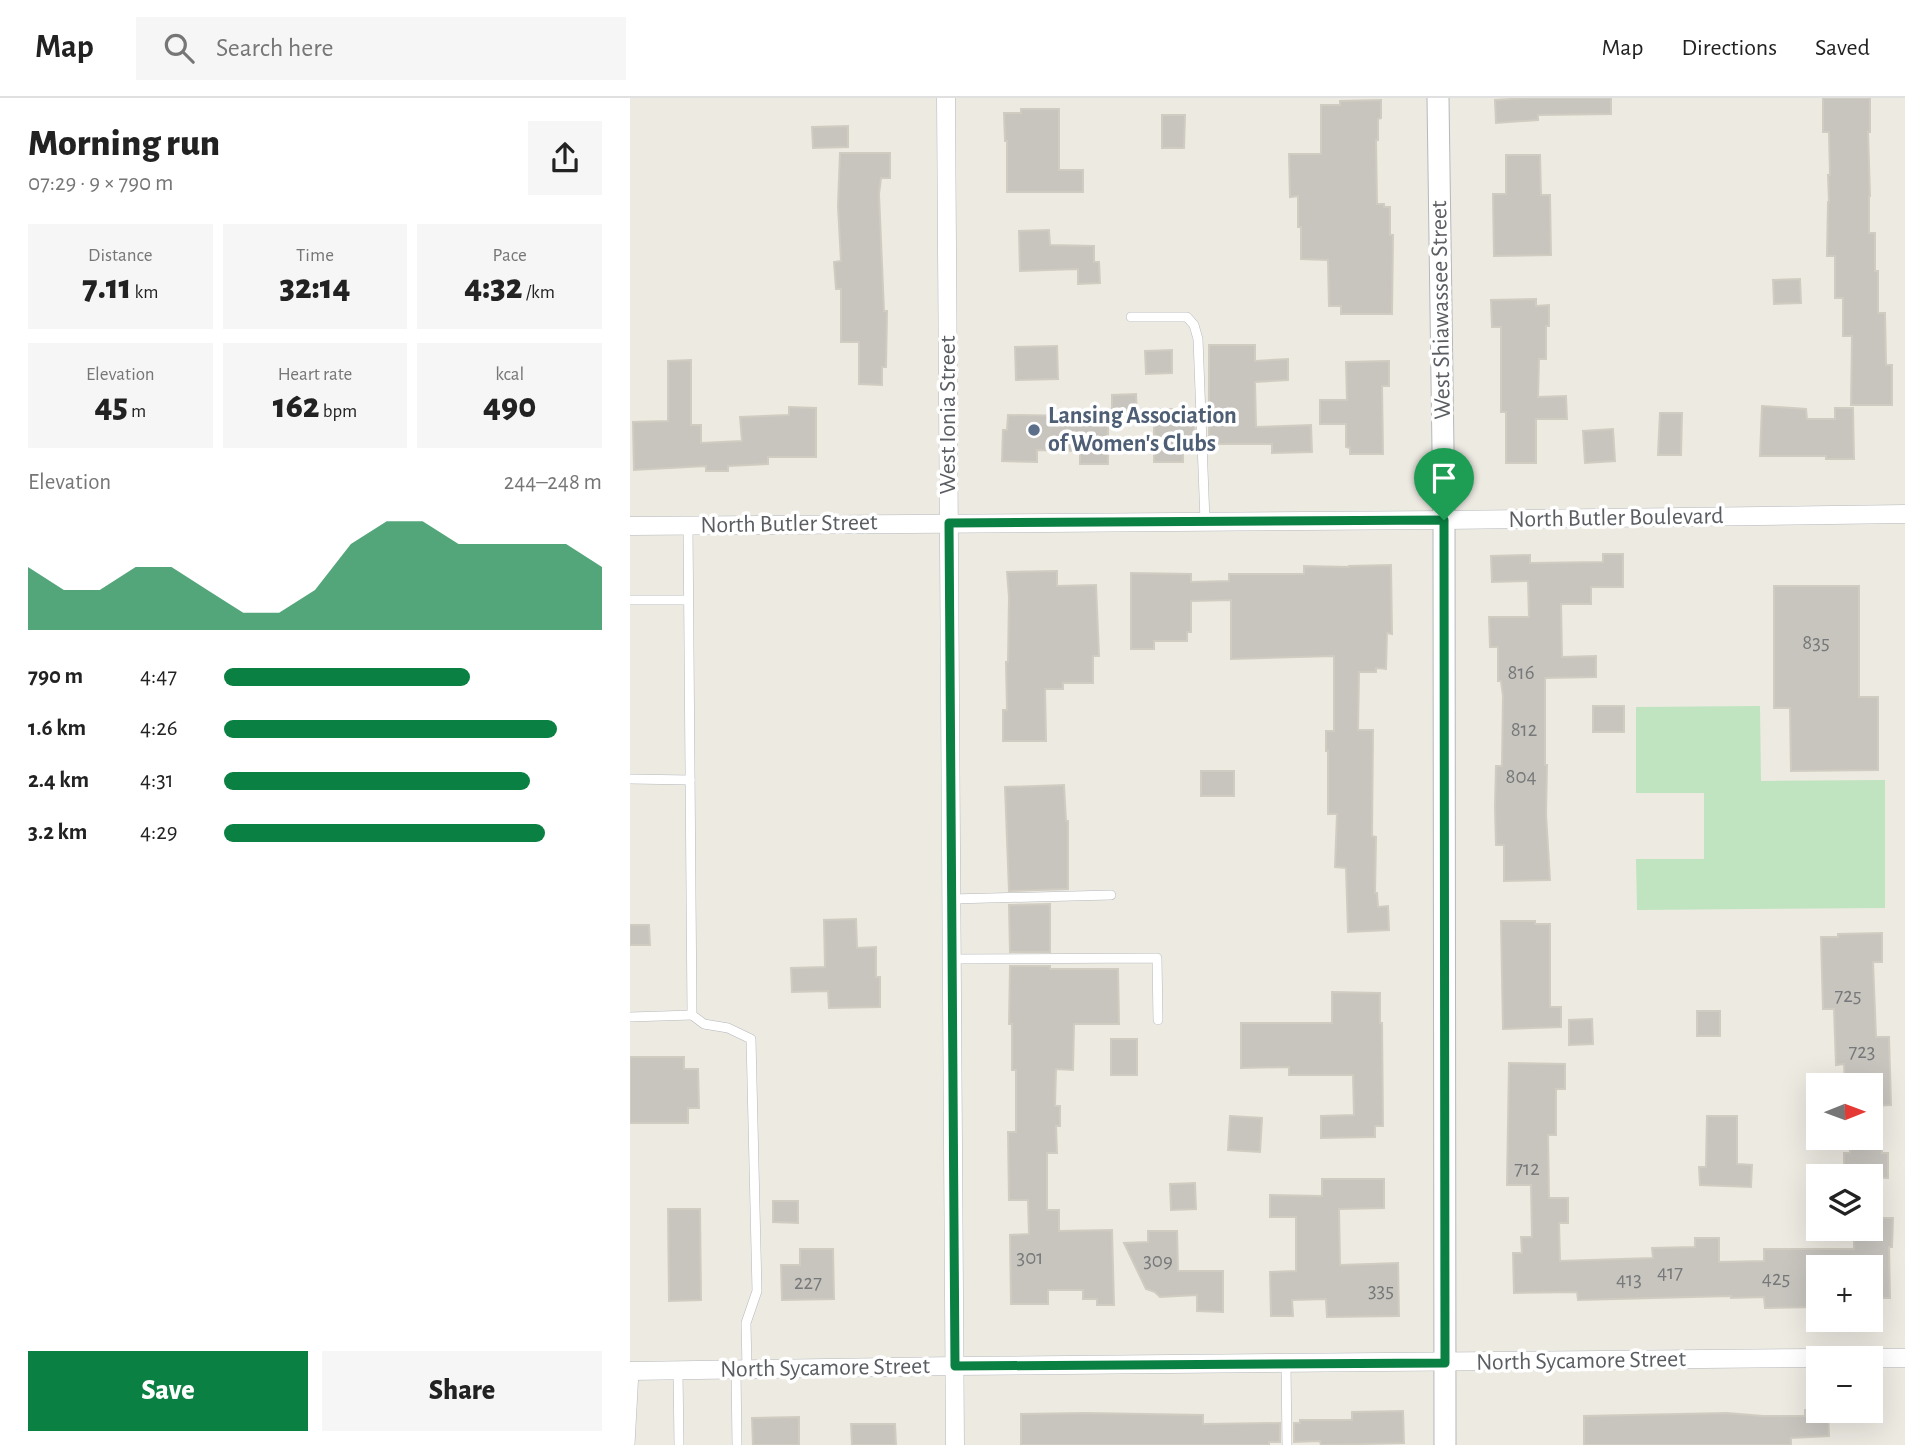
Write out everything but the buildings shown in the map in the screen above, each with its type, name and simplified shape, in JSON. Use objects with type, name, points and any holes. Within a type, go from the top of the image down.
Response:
[{"type":"street","name":"West Ionia Street","points":[[946,98],[956,1445]]},
{"type":"street","name":"West Shiawassee Street","points":[[1438,98],[1444,520],[1445,1445]]},
{"type":"street","name":"North Butler Boulevard","points":[[949,523],[1905,514]]},
{"type":"street","name":"North Butler Street","points":[[630,526],[949,523]]},
{"type":"street","points":[[1883,1358],[1905,1357]]},
{"type":"street","name":"North Sycamore Street","points":[[632,1371],[1806,1359]]},
{"type":"lane","points":[[1131,317],[1187,317],[1194,325],[1198,339],[1205,521]]},
{"type":"lane","points":[[688,525],[692,1015]]},
{"type":"lane","points":[[630,600],[688,600]]},
{"type":"lane","points":[[630,779],[690,780]]},
{"type":"lane","points":[[952,899],[1111,895]]},
{"type":"lane","points":[[952,959],[1157,958],[1158,1020]]},
{"type":"lane","points":[[630,1017],[692,1015],[704,1024],[728,1028],[751,1039],[757,1291],[746,1323],[737,1445]]},
{"type":"lane","points":[[1286,1364],[1287,1445]]},
{"type":"lane","points":[[630,1445],[632,1371]]},
{"type":"lane","points":[[678,1371],[679,1445]]},
{"type":"green space","points":[[1760,706],[1761,781],[1885,780],[1885,908],[1637,910],[1636,859],[1704,859],[1704,793],[1636,793],[1636,707]]},
{"type":"place","name":"Lansing Association of Women's Clubs","points":[[1034,430]]},
{"type":"route","points":[[1444,520],[1445,1363],[955,1366],[949,523],[1444,520]]}]
